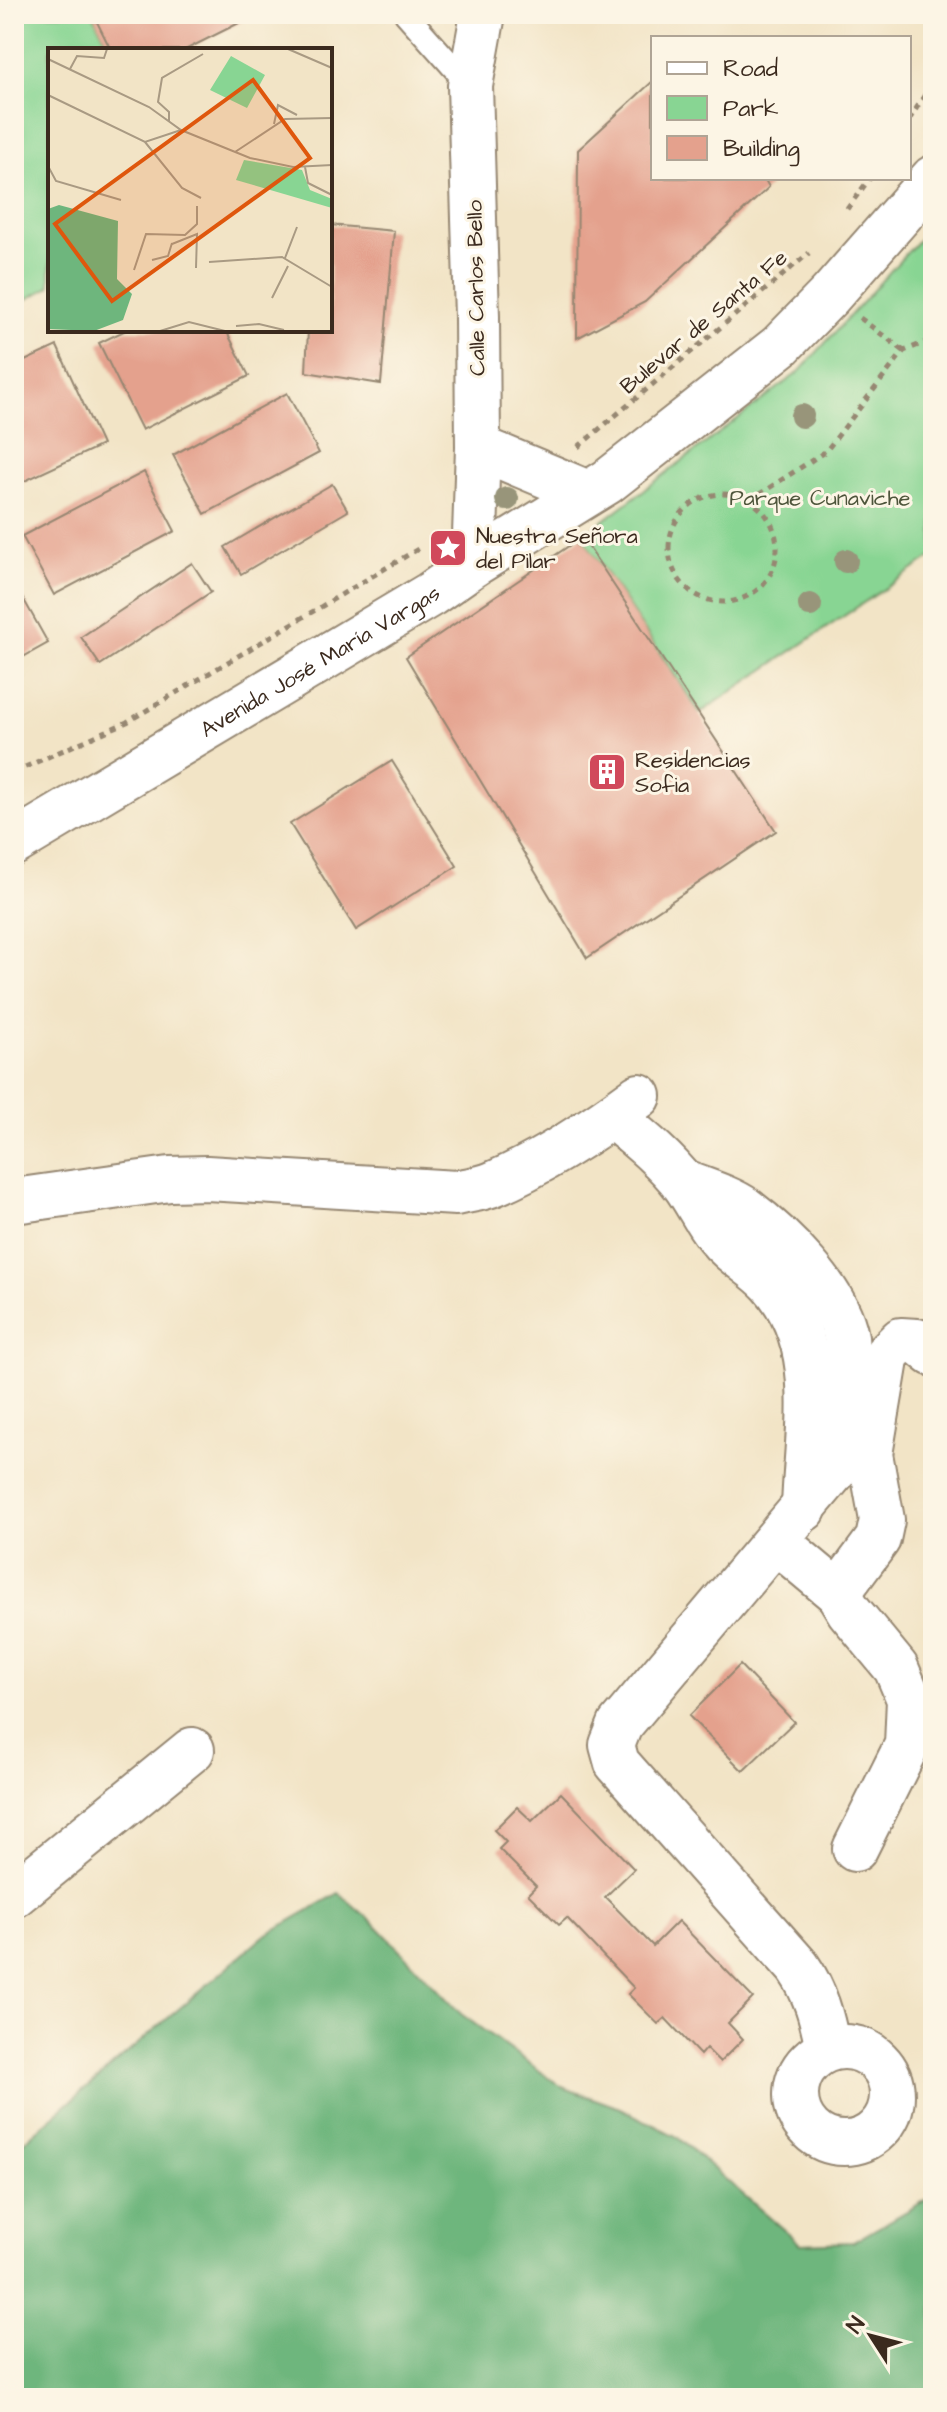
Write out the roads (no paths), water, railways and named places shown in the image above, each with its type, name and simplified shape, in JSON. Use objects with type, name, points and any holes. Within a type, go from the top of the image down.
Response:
[{"type":"street","name":"Calle Carlos Bello","points":[[474,564],[478,447],[477,317],[470,86],[483,14]]},
{"type":"street","name":"Avenida José María Vargas","points":[[14,843],[431,594],[607,482],[780,346],[830,295],[933,178]]},
{"type":"street","points":[[478,447],[588,493]]},
{"type":"street","points":[[14,1201],[170,1179],[207,1178],[456,1193],[489,1186],[625,1106],[643,1142],[683,1182],[743,1208],[800,1259],[833,1304],[810,1404],[790,1525],[620,1725],[612,1745],[617,1763],[798,1967],[811,1986],[819,2007],[828,2048]]},
{"type":"street","points":[[838,1593],[878,1539],[880,1530],[882,1520],[870,1454],[887,1354],[901,1340],[917,1341],[933,1354]]},
{"type":"street","points":[[790,1525],[849,1611],[896,1668],[909,1699],[907,1745],[855,1849]]},
{"type":"street","points":[[14,1895],[192,1750]]},
{"type":"lane","points":[[406,14],[470,86]]},
{"type":"place","name":"Nuestra Señora del Pilar","points":[[448,548]]},
{"type":"place","name":"Residencias Sofia","points":[[607,772]]},
{"type":"park label","name":"Parque Cunaviche","points":[[820,497]]}]
